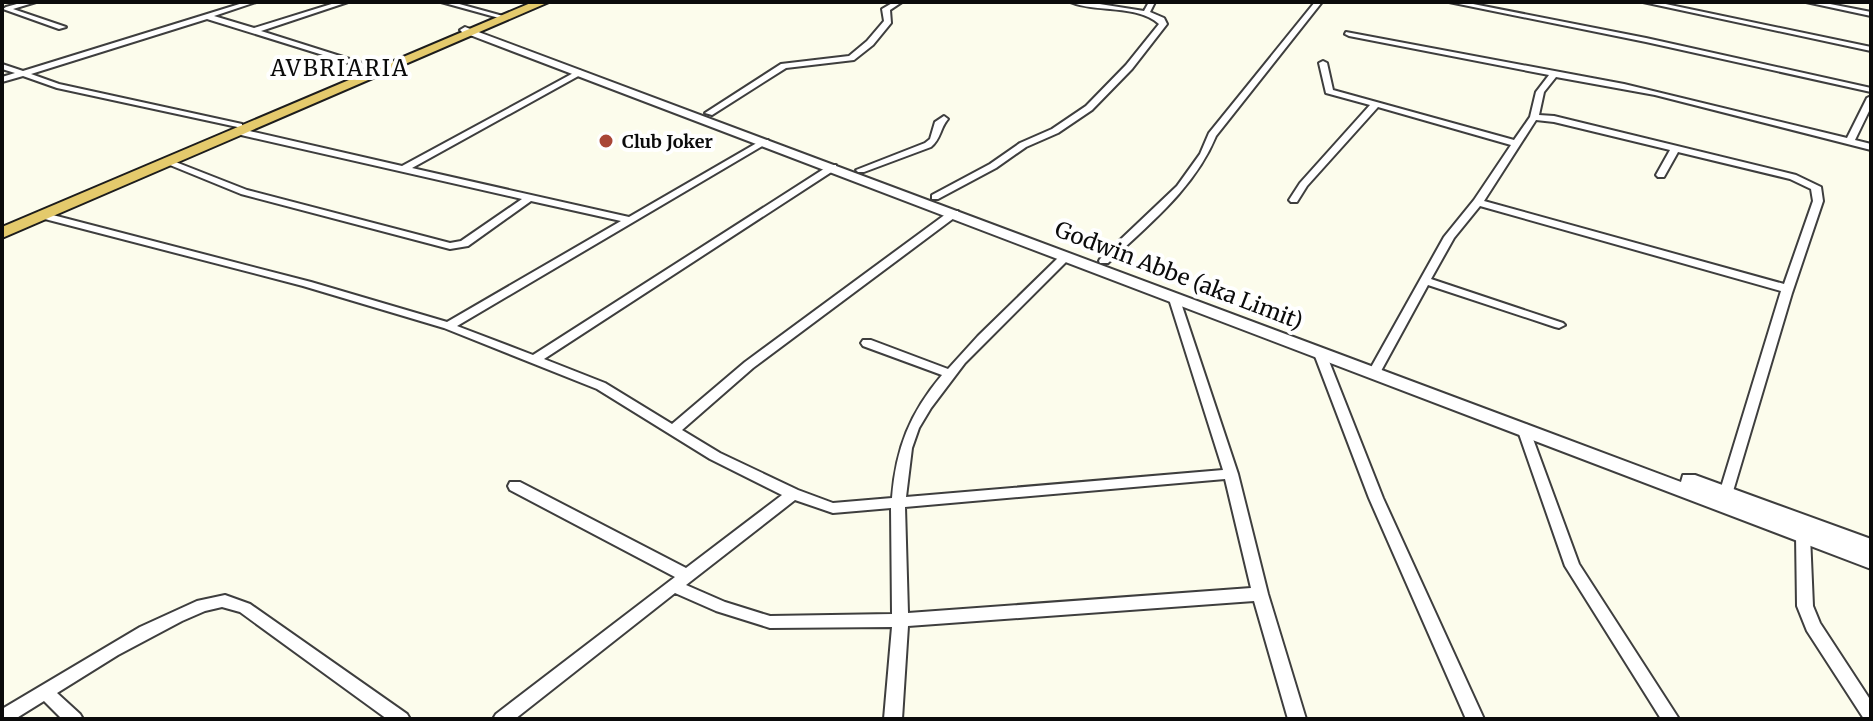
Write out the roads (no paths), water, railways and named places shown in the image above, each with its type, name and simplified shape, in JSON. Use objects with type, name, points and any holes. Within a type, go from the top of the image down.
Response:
[{"type":"highway","points":[[2,226],[240,129],[533,2]]},
{"type":"highway","points":[[2,233],[170,163],[374,68],[543,2]]},
{"type":"street","points":[[4,8],[33,2]]},
{"type":"street","points":[[222,2],[236,7]]},
{"type":"street","points":[[2,80],[253,2]]},
{"type":"street","points":[[256,30],[345,2]]},
{"type":"street","points":[[444,2],[499,16]]},
{"type":"street","points":[[709,113],[784,66],[851,58],[870,43],[888,21],[886,9],[899,2]]},
{"type":"street","points":[[935,197],[993,166],[1023,145],[1055,131],[1089,108],[1129,67],[1163,24],[1146,13],[1073,2]]},
{"type":"street","points":[[1146,13],[1152,2]]},
{"type":"street","points":[[1104,261],[1189,179],[1206,153],[1212,135],[1319,2]]},
{"type":"street","points":[[1452,2],[1646,40],[1871,90]]},
{"type":"street","points":[[1646,2],[1871,49]]},
{"type":"street","points":[[1809,2],[1871,14]]},
{"type":"street","points":[[4,8],[62,27]]},
{"type":"street","points":[[206,16],[374,68]]},
{"type":"street","name":"Godwin Abbe (aka Limit)","points":[[473,29],[1175,299],[1207,305],[1871,547]]},
{"type":"street","name":"Godwin Abbe (aka Limit)","points":[[473,29],[709,113],[1104,261],[1319,351],[1377,367],[1523,428],[1871,561]]},
{"type":"street","points":[[1349,34],[1534,69],[1552,77],[1624,86],[1871,147]]},
{"type":"street","points":[[1323,63],[1329,91],[1514,143]]},
{"type":"street","points":[[2,66],[57,86],[629,220]]},
{"type":"street","points":[[405,168],[579,72]]},
{"type":"street","points":[[1377,367],[1449,237],[1478,202],[1534,117],[1540,92],[1552,77]]},
{"type":"street","points":[[1850,142],[1871,98]]},
{"type":"street","points":[[1294,200],[1303,185],[1376,104]]},
{"type":"street","points":[[1534,117],[1554,119],[1793,177],[1816,187],[1818,201],[1726,494]]},
{"type":"street","points":[[861,170],[928,145],[934,140],[938,124],[944,119]]},
{"type":"street","points":[[448,326],[765,142]]},
{"type":"street","points":[[1661,175],[1675,148]]},
{"type":"street","points":[[170,163],[244,192],[450,246],[464,244],[529,198]]},
{"type":"street","points":[[534,360],[833,167]]},
{"type":"street","points":[[1478,202],[1788,289]]},
{"type":"street","points":[[672,431],[749,365],[954,213]]},
{"type":"street","points":[[45,216],[307,284],[448,326],[601,386],[672,431],[793,494],[833,508],[1231,474]]},
{"type":"street","points":[[893,719],[900,620],[900,503],[911,431],[951,374],[1066,256]]},
{"type":"street","points":[[1424,280],[1559,325]]},
{"type":"street","points":[[1175,299],[1231,474],[1260,594],[1297,719]]},
{"type":"street","points":[[867,343],[951,374]]},
{"type":"street","points":[[1319,351],[1376,498],[1475,719]]},
{"type":"street","points":[[1523,428],[1572,566],[1670,719]]},
{"type":"street","points":[[515,486],[721,607],[770,622],[900,620],[1260,594]]},
{"type":"street","points":[[502,719],[793,494]]},
{"type":"street","points":[[1803,535],[1805,606],[1813,626],[1871,714]]},
{"type":"street","points":[[2,718],[150,631],[196,607],[220,601],[245,608],[401,719]]},
{"type":"street","points":[[46,693],[74,719]]},
{"type":"place","name":"Club Joker","points":[[606,141]]},
{"type":"district","name":"AVBRIARIA","points":[[340,68]]}]
